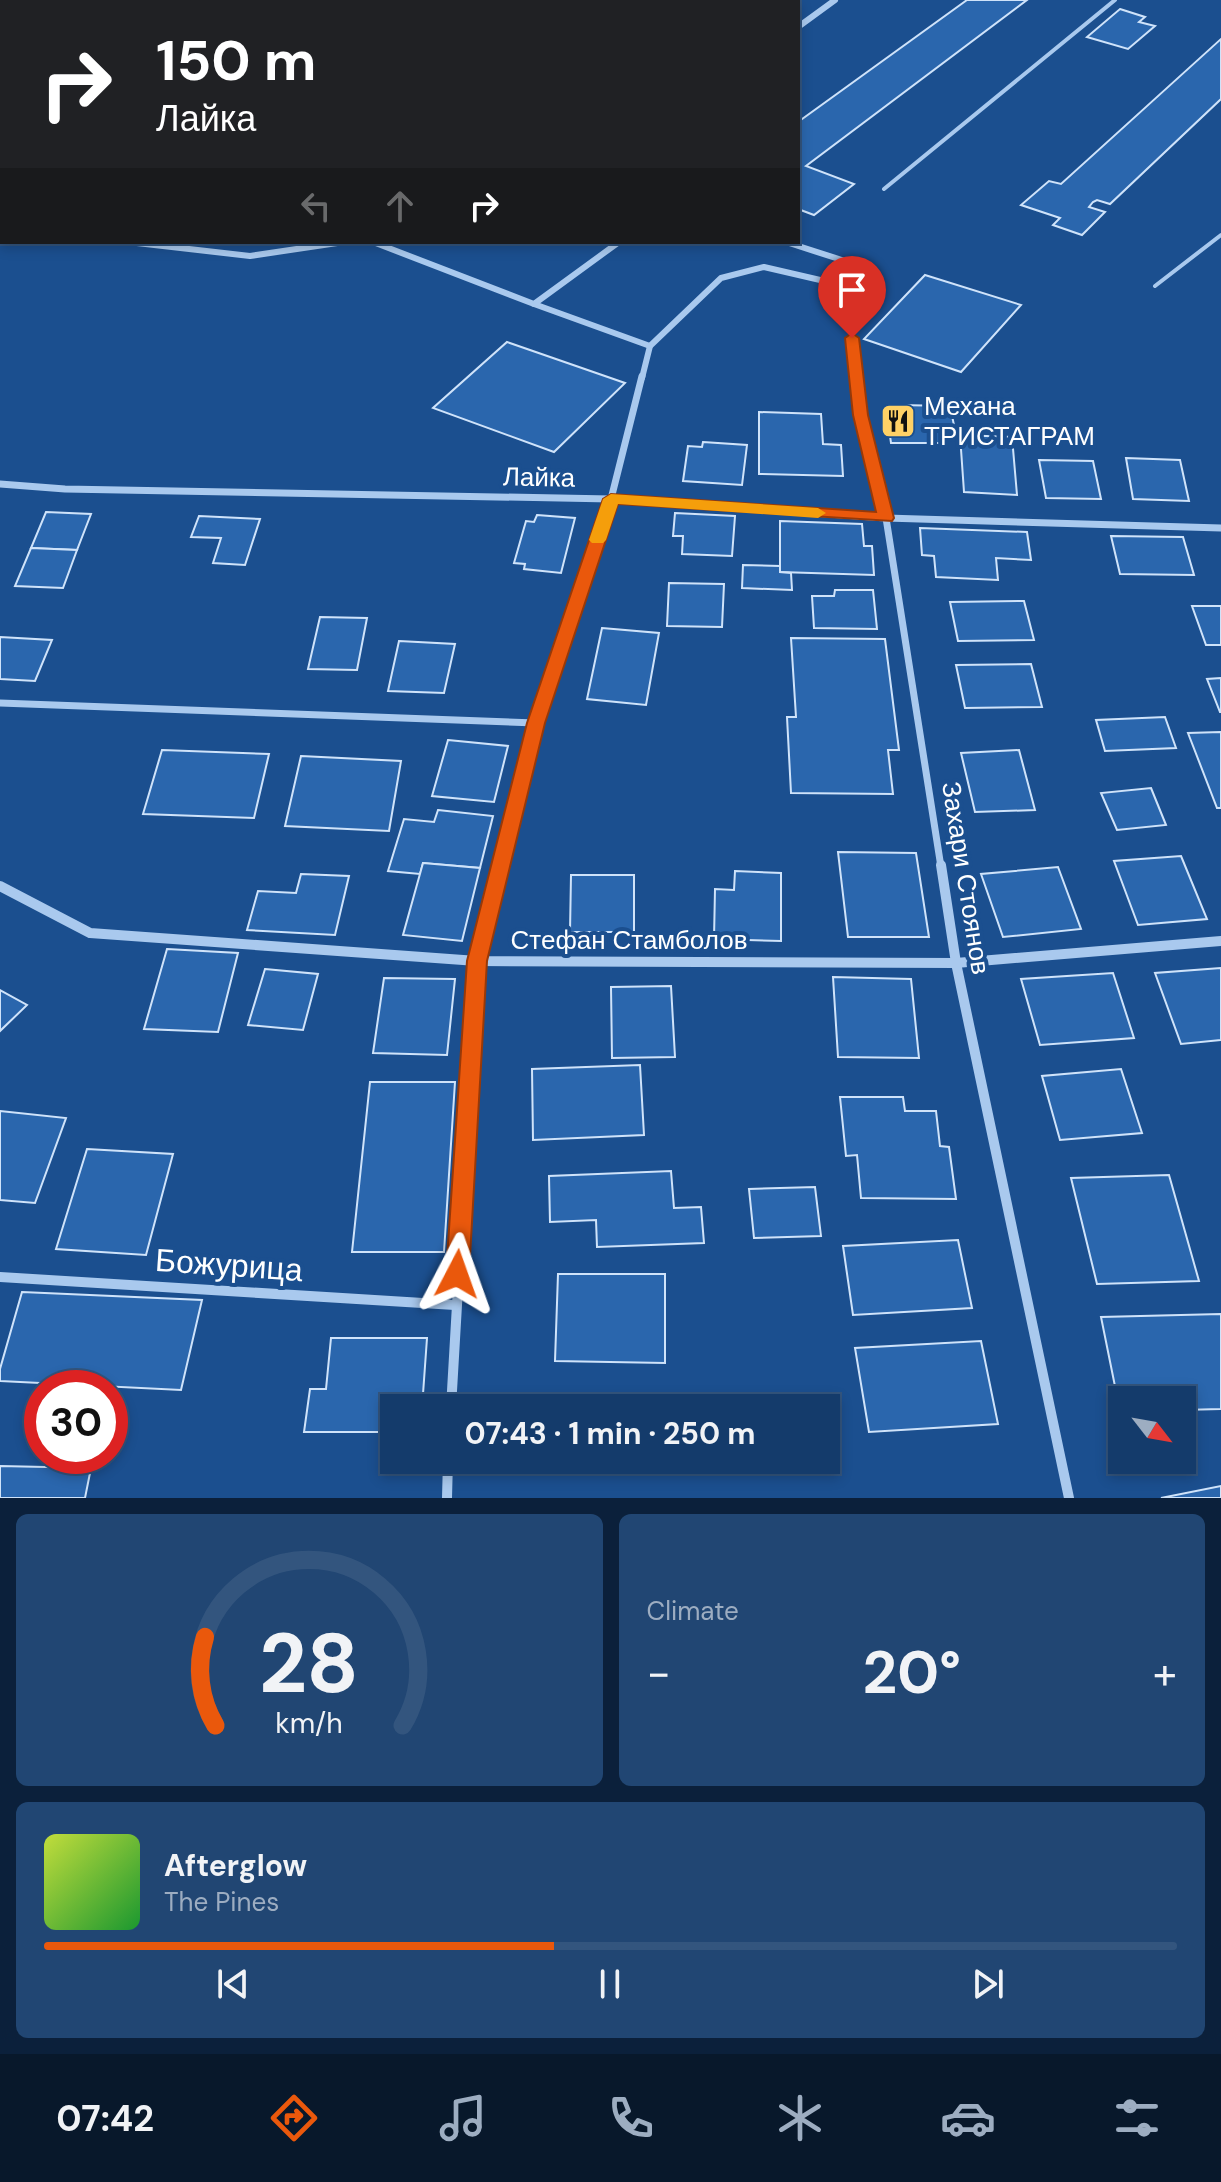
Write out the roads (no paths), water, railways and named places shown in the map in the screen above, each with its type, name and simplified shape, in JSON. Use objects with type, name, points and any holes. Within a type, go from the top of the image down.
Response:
[{"type":"street","points":[[800,26],[835,0]]},
{"type":"street","points":[[145,244],[250,256],[331,244]]},
{"type":"street","points":[[378,244],[650,346]]},
{"type":"street","points":[[534,304],[616,244]]},
{"type":"street","name":"Захари Стоянов","points":[[792,244],[845,261],[860,415],[886,518],[956,963],[1069,1498]]},
{"type":"street","points":[[452,1394],[477,961],[536,723],[611,499],[650,346],[721,278],[764,267],[846,286]]},
{"type":"street","name":"Лайка","points":[[0,484],[65,489],[611,499],[886,518],[1221,528]]},
{"type":"street","points":[[0,703],[536,723]]},
{"type":"street","name":"Стефан Стамболов","points":[[0,886],[90,933],[477,961],[956,963],[1221,941]]},
{"type":"street","name":"Божурица","points":[[0,1277],[455,1305]]},
{"type":"street","points":[[447,1498],[448,1474]]},
{"type":"lane","points":[[884,189],[1115,0]]},
{"type":"lane","points":[[1155,286],[1221,235]]},
{"type":"place","name":"Механа ТРИСТАГРАМ","points":[[898,421]]}]
